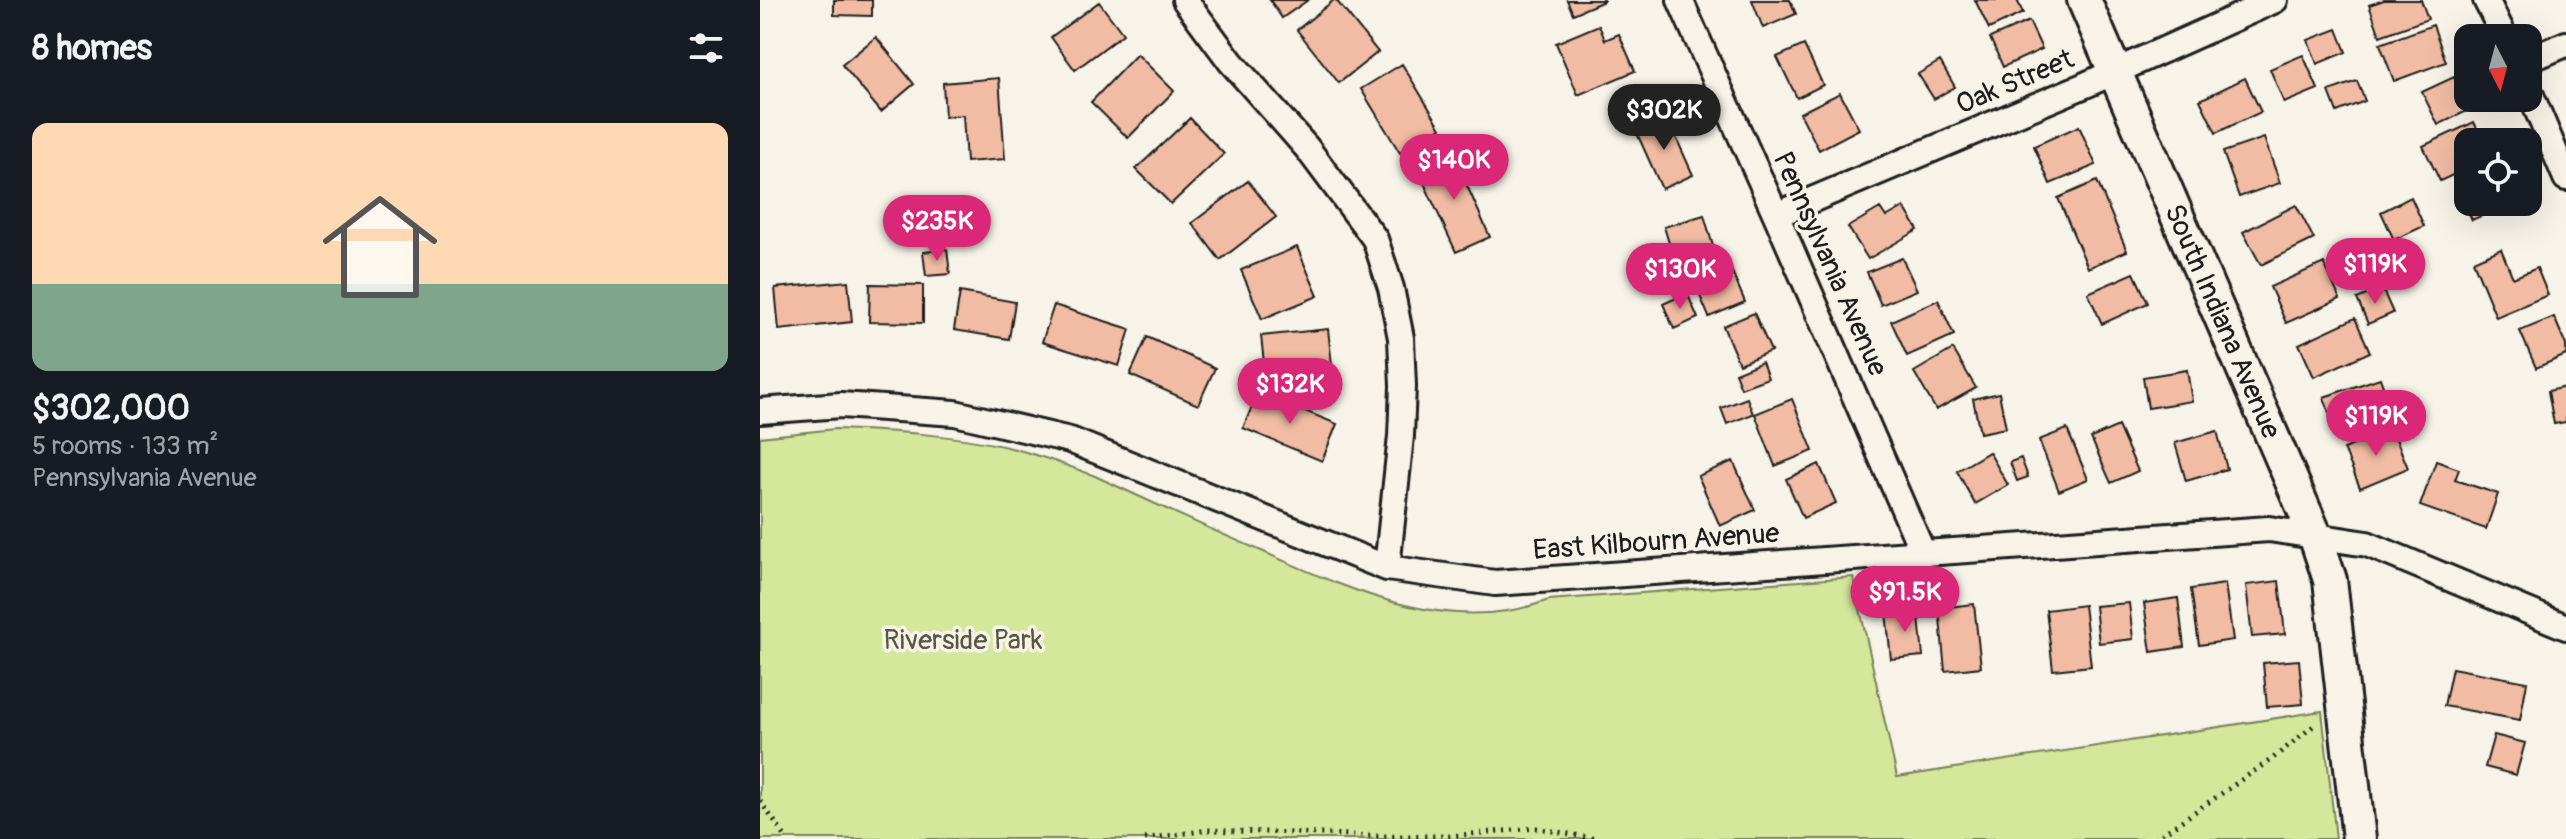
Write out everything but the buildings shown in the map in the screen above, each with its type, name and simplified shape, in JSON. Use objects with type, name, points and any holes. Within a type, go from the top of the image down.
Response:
[{"type":"street","points":[[1185,0],[1231,62],[1307,148],[1375,239],[1391,288],[1401,338],[1403,386],[1387,568]]},
{"type":"street","name":"Pennsylvania Avenue","points":[[1680,0],[1923,553]]},
{"type":"street","name":"South Indiana Avenue","points":[[2084,0],[2315,535],[2330,580],[2359,839]]},
{"type":"street","name":"Oak Street","points":[[1776,215],[2275,0]]},
{"type":"street","points":[[2486,0],[2498,24]]},
{"type":"street","points":[[2542,54],[2566,44]]},
{"type":"street","points":[[2538,112],[2566,178]]},
{"type":"street","name":"East Kilbourn Avenue","points":[[760,411],[841,405],[955,413],[1070,440],[1387,568],[1495,583],[2269,529],[2367,544],[2566,627]]},
{"type":"path","points":[[2155,839],[2272,759],[2344,701]]},
{"type":"path","points":[[760,801],[787,839]]},
{"type":"path","points":[[1145,839],[1208,830],[1450,836],[1536,828],[1597,839]]},
{"type":"green space","name":"Riverside Park","points":[[835,429],[943,436],[1029,453],[1095,476],[1363,593],[1437,611],[1474,614],[1511,610],[1549,600],[1853,577],[1897,777],[2322,711],[2336,839],[760,839],[760,437]]}]
